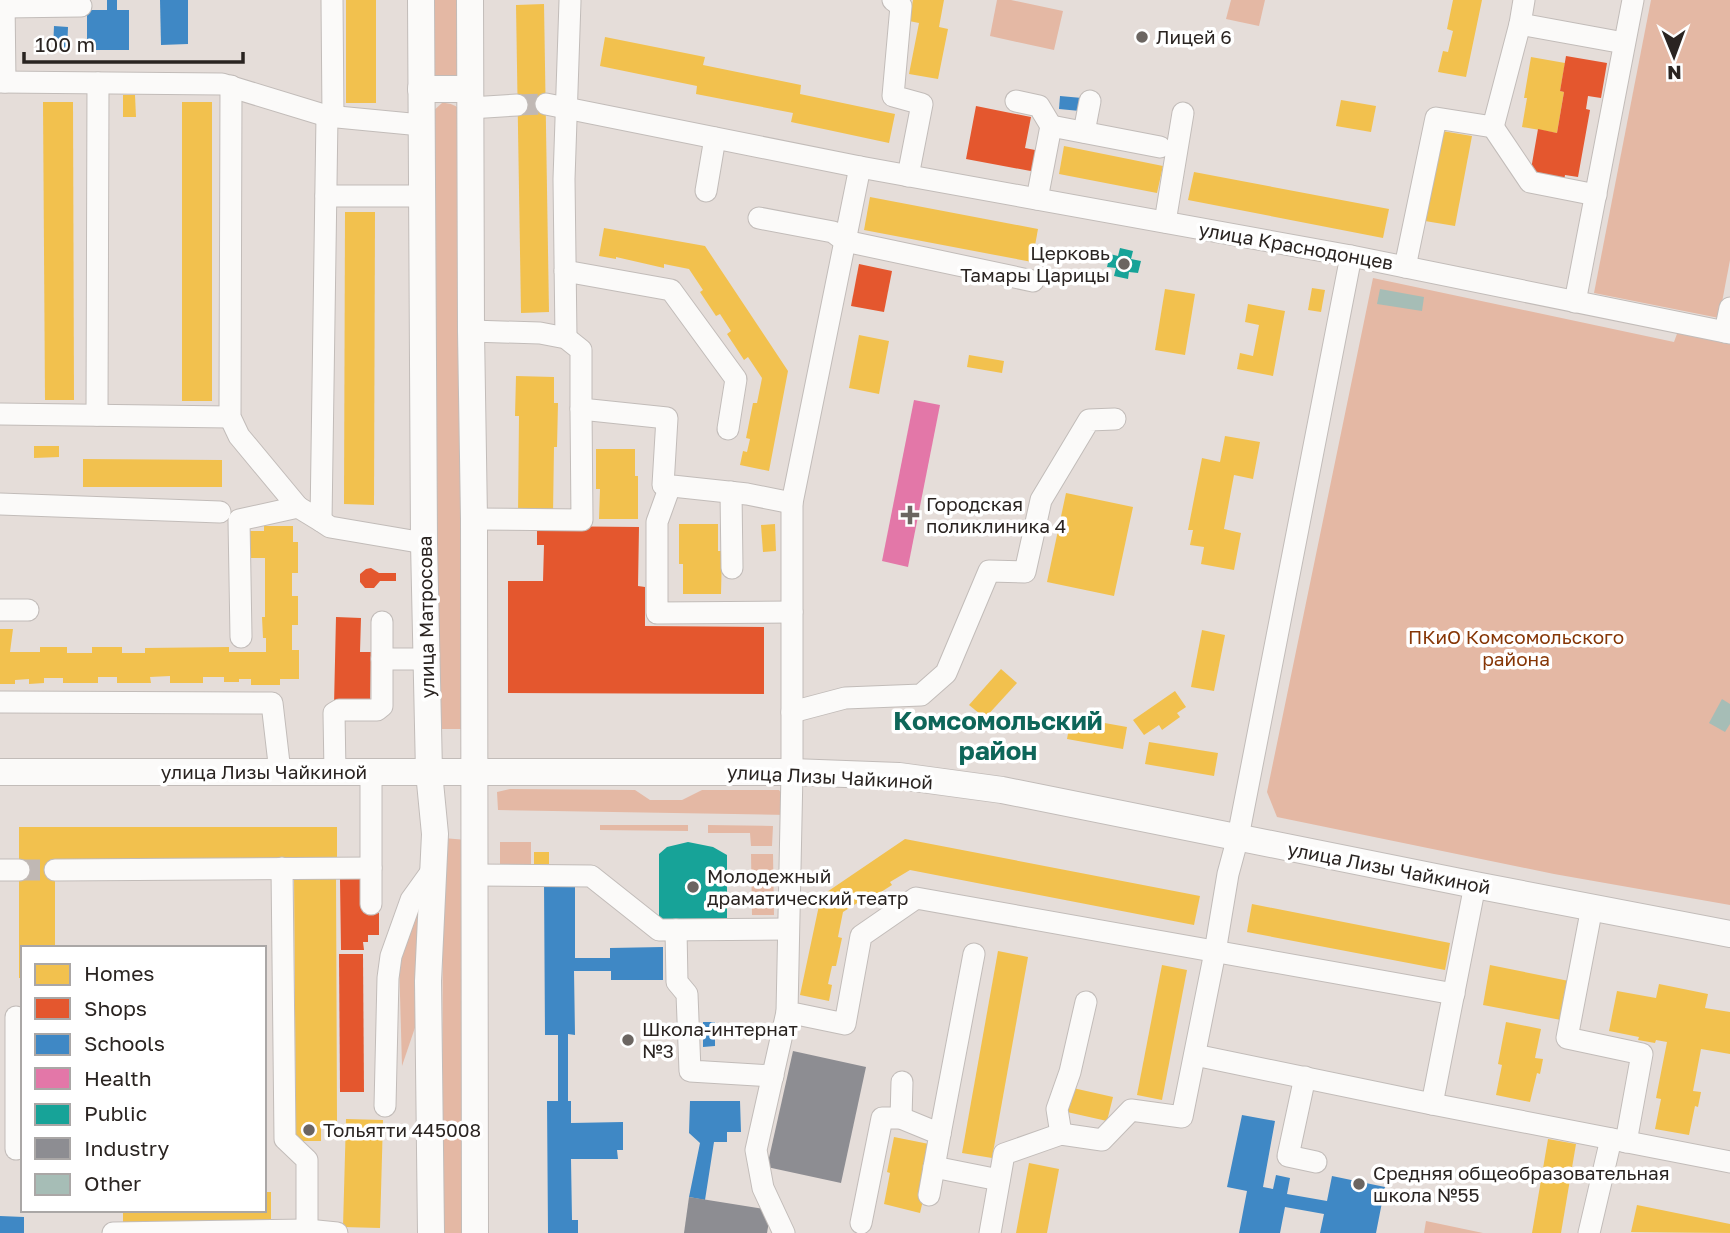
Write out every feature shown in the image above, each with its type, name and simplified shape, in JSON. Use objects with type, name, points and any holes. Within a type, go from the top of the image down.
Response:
[{"type":"main road","name":"улица Матросова","points":[[421,0],[424,543],[429,772],[435,834],[428,981],[431,1233]]},
{"type":"main road","points":[[470,0],[475,1233]]},
{"type":"main road","points":[[421,89],[470,98]]},
{"type":"main road","name":"улица Лизы Чайкиной","points":[[0,772],[792,772],[899,776],[1002,790],[1730,934]]},
{"type":"street","points":[[321,522],[332,0]]},
{"type":"street","points":[[892,0],[901,6],[893,96],[922,104],[908,176]]},
{"type":"street","points":[[1493,127],[1524,0]]},
{"type":"street","points":[[1575,302],[1633,0]]},
{"type":"street","points":[[566,338],[565,271],[555,106],[570,1]]},
{"type":"street","points":[[81,6],[4,4],[2,82],[222,83],[330,116],[421,125]]},
{"type":"street","points":[[1520,24],[1624,43]]},
{"type":"street","points":[[97,415],[98,82]]},
{"type":"street","points":[[231,86],[229,416],[239,436],[298,507],[321,522],[330,527],[424,543]]},
{"type":"street","points":[[470,98],[517,105]]},
{"type":"street","points":[[1084,132],[1090,101]]},
{"type":"street","points":[[1016,102],[1039,106],[1051,126],[1037,199]]},
{"type":"street","name":"улица Краснодонцев","points":[[555,106],[860,167],[1351,256],[1728,333]]},
{"type":"street","points":[[1165,222],[1184,113]]},
{"type":"street","points":[[1405,267],[1436,118],[1493,127],[1530,182],[1595,195]]},
{"type":"street","points":[[1051,126],[1160,147]]},
{"type":"street","points":[[706,191],[715,138]]},
{"type":"street","points":[[784,1233],[763,1188],[756,1150],[787,1012],[792,772],[792,503],[860,167]]},
{"type":"street","points":[[326,195],[421,196]]},
{"type":"street","points":[[759,218],[833,232],[845,242],[1033,281]]},
{"type":"street","points":[[990,1233],[1004,1154],[1061,1134],[1102,1140],[1131,1110],[1182,1117],[1215,952],[1227,874],[1238,837],[1351,256]]},
{"type":"street","points":[[565,271],[671,290],[736,379],[728,429]]},
{"type":"street","points":[[1728,333],[1730,308]]},
{"type":"street","points":[[471,331],[540,333],[566,338],[581,350],[582,520],[474,520]]},
{"type":"street","points":[[581,409],[667,418],[663,485],[731,492],[792,503]]},
{"type":"street","points":[[0,414],[229,416]]},
{"type":"street","points":[[792,712],[845,698],[921,695],[946,673],[989,571],[1025,572],[1041,500],[1089,420],[1115,419]]},
{"type":"street","points":[[670,486],[657,522],[657,613],[792,612]]},
{"type":"street","points":[[731,492],[732,568]]},
{"type":"street","points":[[0,504],[220,512]]},
{"type":"street","points":[[241,637],[239,520],[298,507]]},
{"type":"street","points":[[0,610],[28,610]]},
{"type":"street","points":[[335,772],[334,713],[339,710],[382,706],[382,622]]},
{"type":"street","points":[[382,659],[426,659]]},
{"type":"street","points":[[0,702],[272,703],[280,772]]},
{"type":"street","points":[[371,772],[371,904]]},
{"type":"street","points":[[55,870],[371,868]]},
{"type":"street","points":[[386,1106],[388,978],[391,956],[411,900],[434,868]]},
{"type":"street","points":[[282,869],[285,1139],[307,1160],[307,1230]]},
{"type":"street","points":[[474,875],[591,876],[659,930],[788,929]]},
{"type":"street","points":[[1432,1104],[1475,885]]},
{"type":"street","points":[[787,1012],[845,1024],[861,936],[916,898],[1454,994]]},
{"type":"street","points":[[1589,1233],[1619,1140],[1642,1054],[1567,1038],[1592,907]]},
{"type":"street","points":[[676,930],[677,982],[687,994],[690,1071],[772,1076]]},
{"type":"street","points":[[929,1195],[974,954]]},
{"type":"street","points":[[1061,1134],[1057,1109],[1070,1072],[1086,1002]]},
{"type":"street","points":[[13,1017],[8,1043],[16,1149]]},
{"type":"street","points":[[1195,1055],[1730,1162]]},
{"type":"street","points":[[1305,1077],[1288,1156],[1316,1162]]},
{"type":"street","points":[[901,1118],[902,1082]]},
{"type":"street","points":[[861,1223],[882,1118],[901,1118],[940,1135]]},
{"type":"street","points":[[934,1167],[999,1180]]},
{"type":"street","points":[[113,1233],[307,1230],[337,1233]]},
{"type":"green space","points":[[430,0],[461,0],[460,73],[453,80],[429,76]]},
{"type":"green space","points":[[997,0],[1011,0],[1063,11],[1054,50],[990,36]]},
{"type":"green space","points":[[1231,0],[1265,0],[1259,26],[1226,19]]},
{"type":"green space","points":[[1651,0],[1730,0],[1730,260],[1719,318],[1594,293]]},
{"type":"green space","points":[[442,103],[453,105],[462,112],[465,729],[436,729],[431,113]]},
{"type":"green space","name":"ПКиО Комсомольского района","points":[[1373,278],[1674,342],[1678,331],[1730,342],[1730,905],[1554,874],[1277,817],[1267,792]]},
{"type":"green space","points":[[510,789],[635,790],[650,800],[682,800],[702,790],[779,790],[787,800],[788,815],[498,810],[497,792]]},
{"type":"green space","points":[[600,825],[688,825],[688,831],[600,830]]},
{"type":"green space","points":[[708,825],[773,826],[772,846],[751,846],[750,833],[708,833]]},
{"type":"green space","points":[[443,838],[467,840],[469,1233],[442,1233]]},
{"type":"green space","points":[[500,842],[531,842],[531,866],[500,866]]},
{"type":"green space","points":[[751,854],[773,854],[774,915],[752,915]]},
{"type":"green space","points":[[417,902],[425,998],[402,1066],[399,959]]},
{"type":"green space","points":[[1426,1221],[1483,1233],[1424,1233]]},
{"type":"building: Homes","points":[[346,0],[376,0],[376,103],[346,103]]},
{"type":"building: Homes","points":[[913,0],[944,0],[939,27],[948,29],[938,79],[909,74],[919,23],[909,21]]},
{"type":"building: Homes","points":[[1453,0],[1482,0],[1466,77],[1438,72],[1443,51],[1448,52],[1453,31],[1447,29]]},
{"type":"building: Homes","points":[[544,4],[549,312],[521,313],[516,5]]},
{"type":"building: Homes","points":[[605,37],[705,57],[703,65],[801,85],[800,94],[895,114],[889,143],[791,122],[793,113],[696,94],[697,86],[600,66]]},
{"type":"building: Homes","points":[[1531,57],[1565,63],[1560,91],[1564,92],[1557,133],[1522,127]]},
{"type":"building: Homes","points":[[123,95],[135,95],[136,117],[123,117]]},
{"type":"building: Homes","points":[[1341,100],[1376,106],[1371,132],[1336,126]]},
{"type":"building: Homes","points":[[43,102],[73,102],[74,400],[45,400]]},
{"type":"building: Homes","points":[[182,102],[212,102],[212,401],[182,401]]},
{"type":"building: Homes","points":[[1442,131],[1472,136],[1455,226],[1425,221]]},
{"type":"building: Homes","points":[[1064,146],[1163,166],[1157,193],[1059,174]]},
{"type":"building: Homes","points":[[1194,172],[1389,209],[1383,238],[1188,200]]},
{"type":"building: Homes","points":[[870,197],[1038,229],[1032,262],[864,230]]},
{"type":"building: Homes","points":[[345,212],[375,212],[374,505],[344,504]]},
{"type":"building: Homes","points":[[604,228],[705,246],[788,371],[769,471],[740,465],[743,451],[747,452],[750,439],[746,438],[753,403],[757,403],[762,378],[748,357],[744,360],[727,334],[731,331],[720,314],[716,316],[689,269],[664,264],[664,268],[616,257],[599,256]]},
{"type":"building: Homes","points":[[1312,288],[1325,290],[1321,312],[1308,310]]},
{"type":"building: Homes","points":[[1165,289],[1195,294],[1185,355],[1155,350]]},
{"type":"building: Homes","points":[[1248,304],[1285,311],[1273,376],[1237,369],[1240,353],[1253,356],[1259,325],[1245,322]]},
{"type":"building: Homes","points":[[859,335],[889,341],[879,394],[849,388]]},
{"type":"building: Homes","points":[[969,355],[1004,361],[1002,373],[967,367]]},
{"type":"building: Homes","points":[[516,376],[554,377],[554,403],[558,403],[553,515],[518,515],[519,416],[515,416]]},
{"type":"building: Homes","points":[[1225,436],[1260,442],[1253,479],[1234,475],[1224,529],[1241,533],[1234,570],[1201,564],[1204,547],[1190,545],[1193,530],[1188,530],[1202,458],[1220,462]]},
{"type":"building: Homes","points":[[34,446],[59,446],[59,457],[34,458]]},
{"type":"building: Homes","points":[[596,449],[635,449],[638,519],[599,519],[600,489],[596,489]]},
{"type":"building: Homes","points":[[83,459],[222,460],[222,487],[83,487]]},
{"type":"building: Homes","points":[[1066,493],[1133,507],[1114,596],[1047,582]]},
{"type":"building: Homes","points":[[679,524],[718,524],[718,551],[722,551],[721,594],[683,594],[683,564],[679,564]]},
{"type":"building: Homes","points":[[775,524],[776,551],[763,552],[761,525]]},
{"type":"building: Homes","points":[[264,526],[293,526],[293,542],[298,542],[298,573],[292,573],[292,596],[298,596],[298,625],[292,625],[292,650],[299,650],[299,679],[280,679],[280,685],[251,685],[251,679],[224,682],[224,677],[203,677],[203,683],[170,683],[170,676],[150,677],[151,683],[117,683],[117,677],[98,677],[98,683],[63,683],[63,678],[44,678],[44,683],[29,684],[29,679],[15,680],[15,684],[0,684],[0,629],[13,629],[10,652],[40,652],[40,647],[67,647],[67,653],[92,653],[92,647],[122,647],[122,653],[145,653],[145,648],[229,647],[229,652],[266,652],[262,617],[265,617],[265,558],[250,558],[250,531],[264,531]]},
{"type":"building: Homes","points":[[1202,630],[1225,635],[1214,691],[1191,687]]},
{"type":"building: Homes","points":[[1001,669],[1017,683],[985,718],[969,705]]},
{"type":"building: Homes","points":[[1175,691],[1186,707],[1177,713],[1180,717],[1162,730],[1159,725],[1144,735],[1133,720]]},
{"type":"building: Homes","points":[[1071,717],[1127,727],[1123,749],[1067,739]]},
{"type":"building: Homes","points":[[1149,742],[1218,753],[1214,776],[1145,764]]},
{"type":"building: Homes","points":[[19,827],[337,827],[337,865],[55,865],[55,946],[21,946],[19,978]]},
{"type":"building: Homes","points":[[905,839],[1200,896],[1194,925],[910,870],[867,901],[865,898],[843,912],[838,937],[842,938],[836,966],[832,966],[828,984],[832,985],[829,1001],[800,995],[821,896]]},
{"type":"building: Homes","points":[[534,852],[549,852],[549,864],[534,864]]},
{"type":"building: Homes","points":[[294,873],[336,873],[337,1122],[321,1122],[321,1141],[296,1141]]},
{"type":"building: Homes","points":[[1252,904],[1450,943],[1445,970],[1247,932]]},
{"type":"building: Homes","points":[[998,951],[1028,957],[992,1158],[962,1153]]},
{"type":"building: Homes","points":[[1162,965],[1187,970],[1162,1100],[1137,1095]]},
{"type":"building: Homes","points":[[1490,965],[1569,981],[1561,1020],[1483,1005]]},
{"type":"building: Homes","points":[[1659,984],[1708,994],[1705,1008],[1730,1012],[1730,1054],[1701,1049],[1693,1091],[1701,1092],[1689,1135],[1655,1129],[1661,1099],[1656,1098],[1667,1042],[1638,1040],[1639,1037],[1609,1031],[1617,991],[1656,998]]},
{"type":"building: Homes","points":[[1506,1022],[1541,1029],[1535,1058],[1543,1059],[1530,1102],[1496,1095],[1502,1065],[1498,1064]]},
{"type":"building: Homes","points":[[1073,1088],[1113,1097],[1107,1121],[1067,1112]]},
{"type":"building: Homes","points":[[346,1119],[383,1120],[380,1228],[343,1227]]},
{"type":"building: Homes","points":[[894,1137],[929,1144],[930,1170],[920,1213],[884,1204]]},
{"type":"building: Homes","points":[[1548,1139],[1576,1144],[1561,1233],[1532,1233]]},
{"type":"building: Homes","points":[[1029,1163],[1059,1169],[1047,1233],[1016,1233]]},
{"type":"building: Homes","points":[[266,1192],[271,1192],[271,1229],[123,1228],[123,1212],[266,1212]]},
{"type":"building: Homes","points":[[1637,1205],[1730,1224],[1730,1233],[1631,1232]]},
{"type":"building: Shops","points":[[1566,56],[1607,63],[1601,98],[1588,96],[1586,109],[1590,110],[1578,177],[1565,175],[1564,181],[1530,175],[1538,129],[1557,133],[1564,92],[1560,91]]},
{"type":"building: Shops","points":[[976,106],[1031,117],[1025,148],[1040,151],[1036,172],[966,159]]},
{"type":"building: Shops","points":[[859,264],[892,271],[884,312],[851,306]]},
{"type":"building: Shops","points":[[537,526],[639,527],[638,586],[645,587],[645,626],[764,627],[764,694],[508,693],[508,581],[543,581],[544,545],[537,545]]},
{"type":"building: Shops","points":[[371,568],[379,573],[396,573],[396,581],[380,581],[374,588],[365,588],[360,582],[360,574]]},
{"type":"building: Shops","points":[[336,617],[361,618],[360,652],[371,652],[370,705],[334,705]]},
{"type":"building: Shops","points":[[367,878],[367,914],[379,913],[379,935],[368,935],[368,942],[363,942],[364,950],[341,950],[340,879]]},
{"type":"building: Shops","points":[[339,954],[363,954],[364,1092],[340,1092]]},
{"type":"building: Schools","points":[[107,0],[117,0],[117,10],[129,10],[129,50],[87,50],[87,10],[107,10]]},
{"type":"building: Schools","points":[[160,0],[188,0],[188,44],[161,45]]},
{"type":"building: Schools","points":[[54,26],[68,27],[67,51],[53,50]]},
{"type":"building: Schools","points":[[1060,96],[1082,98],[1080,111],[1059,109]]},
{"type":"building: Schools","points":[[544,882],[575,882],[575,958],[610,958],[610,948],[663,947],[663,980],[611,980],[611,971],[574,971],[575,1035],[568,1034],[568,1101],[571,1101],[571,1123],[623,1122],[623,1150],[617,1150],[618,1159],[571,1159],[572,1220],[578,1220],[578,1233],[548,1233],[547,1101],[558,1101],[558,1035],[545,1035]]},
{"type":"building: Schools","points":[[703,1022],[715,1022],[715,1046],[703,1047]]},
{"type":"building: Schools","points":[[690,1101],[740,1101],[741,1132],[727,1132],[727,1142],[714,1142],[705,1200],[689,1197],[700,1143],[689,1133]]},
{"type":"building: Schools","points":[[1242,1115],[1275,1121],[1263,1187],[1273,1189],[1276,1175],[1290,1178],[1287,1194],[1327,1201],[1332,1176],[1385,1187],[1376,1233],[1320,1233],[1324,1214],[1285,1207],[1280,1233],[1239,1233],[1247,1191],[1227,1187]]},
{"type":"building: Schools","points":[[0,1216],[24,1217],[24,1233],[0,1233]]},
{"type":"building: Health","points":[[914,400],[940,405],[908,567],[882,561]]},
{"type":"building: Public","name":"Церковь Тамары Царицы","points":[[1120,248],[1133,251],[1131,259],[1141,261],[1138,273],[1129,272],[1128,279],[1114,276],[1116,268],[1107,267],[1110,254],[1118,256]]},
{"type":"building: Public","name":"Молодежный драматический театр","points":[[688,842],[713,847],[727,855],[727,920],[659,920],[659,854],[667,847]]},
{"type":"building: Industry","points":[[793,1051],[866,1067],[841,1183],[767,1167]]},
{"type":"building: Industry","points":[[689,1197],[771,1210],[767,1233],[684,1233]]},
{"type":"building: Other","points":[[1380,289],[1424,297],[1422,311],[1377,304]]},
{"type":"building: Other","points":[[1722,699],[1730,704],[1730,724],[1725,732],[1709,723]]},
{"type":"tunnel","points":[[517,105],[546,104]]},
{"type":"tunnel","points":[[19,870],[55,870]]},
{"type":"place","name":"Лицей 6","points":[[1142,37]]},
{"type":"place","name":"Церковь Тамары Царицы","points":[[1124,264]]},
{"type":"place","name":"Городская поликлиника 4","points":[[910,515]]},
{"type":"place","name":"Молодежный драматический театр","points":[[693,887]]},
{"type":"place","name":"Школа-интернат №3","points":[[628,1040]]},
{"type":"place","name":"Тольятти 445008","points":[[309,1130]]},
{"type":"place","name":"Средняя общеобразовательная школа №55","points":[[1359,1184]]},
{"type":"district","name":"Комсомольский район","points":[[998,736]]}]
